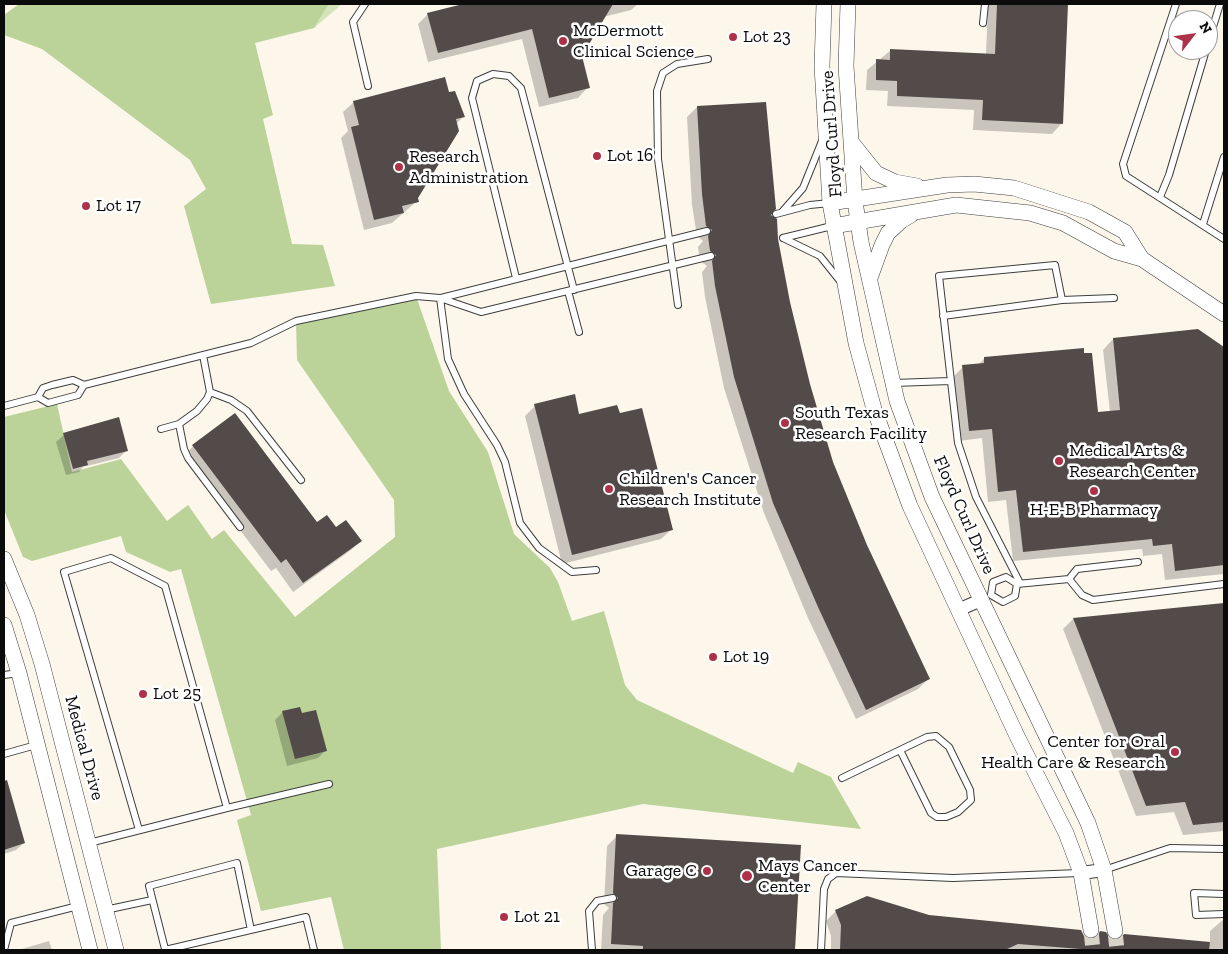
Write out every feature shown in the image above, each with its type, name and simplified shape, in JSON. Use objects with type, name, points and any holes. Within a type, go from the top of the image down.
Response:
[{"type":"street","name":"Floyd Curl Drive","points":[[824,4],[822,66],[830,203],[856,343],[874,409],[910,506],[1017,736],[1066,833],[1081,874],[1091,930]]},
{"type":"street","name":"Floyd Curl Drive","points":[[848,4],[846,66],[855,201],[897,401],[932,497],[986,597],[1088,823],[1104,870],[1115,932]]},
{"type":"street","points":[[851,142],[876,173],[895,182],[930,188]]},
{"type":"street","points":[[830,203],[855,201],[930,188],[974,184],[1014,188],[1060,201],[1089,212],[1125,232],[1142,260]]},
{"type":"street","points":[[833,226],[956,205],[1030,212],[1062,223],[1114,251],[1142,260],[1223,312]]},
{"type":"street","points":[[870,279],[888,233],[900,221],[917,212]]},
{"type":"street","name":"Medical Drive","points":[[4,559],[27,616],[42,664],[116,950]]},
{"type":"street","points":[[958,610],[986,597]]},
{"type":"street","points":[[4,625],[11,674],[37,744],[90,950]]},
{"type":"street","points":[[1081,874],[1104,870]]},
{"type":"lane","points":[[365,4],[353,22],[368,86]]},
{"type":"lane","points":[[983,23],[985,4]]},
{"type":"lane","points":[[1176,4],[1123,164],[1126,176],[1224,239]]},
{"type":"lane","points":[[678,305],[671,266],[658,158],[656,91],[663,73],[677,64],[708,59]]},
{"type":"lane","points":[[1160,197],[1169,175],[1203,60]]},
{"type":"lane","points":[[516,278],[472,98],[477,81],[493,74],[509,76],[521,88],[567,265],[579,332]]},
{"type":"lane","points":[[825,133],[803,188],[779,213],[810,205],[830,203]]},
{"type":"lane","points":[[1203,224],[1224,157]]},
{"type":"lane","points":[[833,226],[781,239],[820,256],[831,268],[845,289]]},
{"type":"lane","points":[[440,298],[707,231]]},
{"type":"lane","points":[[38,397],[43,388],[59,383],[73,380],[84,385],[251,343],[296,321],[416,296],[440,298],[481,312],[711,256]]},
{"type":"lane","points":[[1062,300],[1055,265],[939,276],[942,316],[958,442],[976,497],[1019,584],[1015,596],[1003,602],[986,597],[993,582],[1006,577],[1019,584],[1069,579],[1077,569],[1138,562]]},
{"type":"lane","points":[[440,298],[448,358],[464,394],[497,445],[505,462],[520,522],[539,548],[572,572],[596,570]]},
{"type":"lane","points":[[942,316],[1062,300],[1114,298]]},
{"type":"lane","points":[[161,429],[179,424],[197,411],[210,392],[204,355]]},
{"type":"lane","points":[[893,383],[950,381]]},
{"type":"lane","points":[[4,406],[38,397],[48,403],[78,395],[84,385]]},
{"type":"lane","points":[[210,392],[230,400],[247,411],[301,480]]},
{"type":"lane","points":[[179,424],[184,449],[188,458],[240,528]]},
{"type":"lane","points":[[139,830],[64,572],[110,558],[165,586],[227,808]]},
{"type":"lane","points":[[1069,579],[1082,594],[1093,600],[1224,584]]},
{"type":"lane","points":[[842,778],[900,750],[927,737],[936,736],[949,747],[970,790],[971,800],[958,812],[946,817],[936,817],[931,813],[900,750]]},
{"type":"lane","points":[[4,754],[37,744]]},
{"type":"lane","points":[[89,843],[329,784]]},
{"type":"lane","points":[[1104,870],[1170,848],[1224,849]]},
{"type":"lane","points":[[251,930],[237,864],[149,886],[165,950],[251,930],[306,917],[314,950]]},
{"type":"lane","points":[[821,950],[824,889],[828,879],[836,873],[953,878],[1081,874]]},
{"type":"lane","points":[[1224,894],[1194,894],[1196,915],[1224,914]]},
{"type":"lane","points":[[592,950],[589,911],[598,901],[613,898]]},
{"type":"lane","points":[[105,910],[152,900]]},
{"type":"lane","points":[[4,950],[11,923],[78,905]]},
{"type":"green space","points":[[19,4],[329,4],[314,28],[255,43],[273,115],[263,119],[292,244],[323,245],[335,286],[211,304],[184,206],[206,189],[190,160],[42,49],[4,35],[4,15]]},
{"type":"green space","points":[[329,4],[342,4],[314,28]]},
{"type":"green space","points":[[416,296],[449,391],[488,452],[514,534],[550,568],[558,582],[572,621],[604,611],[625,685],[637,700],[793,773],[798,762],[831,777],[861,829],[643,804],[437,849],[441,950],[344,950],[331,897],[261,911],[237,820],[251,815],[181,569],[170,572],[126,552],[121,536],[32,561],[23,557],[4,510],[4,417],[57,404],[72,472],[121,459],[167,521],[188,505],[212,539],[224,530],[295,617],[395,537],[394,500],[297,360],[296,321]]},
{"type":"building","name":"McDermott Clinical Science","points":[[463,4],[613,4],[582,56],[590,88],[549,98],[532,29],[438,53],[427,13]]},
{"type":"building","points":[[997,4],[1068,4],[1063,124],[982,120],[983,100],[897,96],[897,81],[876,80],[876,59],[890,60],[890,49],[995,54]]},
{"type":"building","name":"Research Administration","points":[[445,77],[449,92],[455,91],[465,117],[456,119],[459,131],[418,198],[419,202],[402,206],[404,213],[374,220],[351,127],[359,125],[353,101]]},
{"type":"building","name":"South Texas Research Facility","points":[[766,102],[776,209],[771,215],[777,219],[778,239],[790,302],[810,384],[833,462],[867,545],[930,679],[866,710],[818,607],[773,503],[734,377],[715,286],[712,261],[716,255],[710,251],[708,236],[712,230],[706,226],[702,194],[697,106]]},
{"type":"building","points":[[1198,329],[1224,347],[1224,565],[1175,571],[1172,544],[1153,546],[1152,539],[1023,552],[1016,490],[998,492],[992,429],[969,431],[962,365],[984,363],[984,357],[1084,348],[1084,353],[1092,353],[1098,412],[1120,410],[1113,338]]},
{"type":"building","name":"Children's Cancer Research Institute","points":[[575,394],[579,414],[617,405],[620,413],[642,408],[673,530],[572,555],[534,404]]},
{"type":"building","points":[[235,413],[317,522],[327,515],[336,527],[346,520],[362,541],[303,583],[286,559],[281,563],[192,445]]},
{"type":"building","points":[[119,417],[128,451],[87,461],[88,465],[73,469],[63,433]]},
{"type":"building","name":"Center for Oral Health Care & Research","points":[[1224,603],[1224,822],[1193,825],[1185,802],[1146,806],[1073,618]]},
{"type":"building","points":[[300,707],[302,713],[316,710],[327,751],[295,759],[282,711]]},
{"type":"building","points":[[7,780],[25,843],[4,850],[4,781]]},
{"type":"building","name":"Garage C","points":[[616,834],[801,845],[795,950],[643,950],[643,946],[611,944],[613,903],[618,898],[613,893]]},
{"type":"building","points":[[867,896],[929,915],[1081,930],[1088,939],[1097,937],[1100,931],[1106,932],[1112,940],[1121,938],[1124,934],[1210,942],[1209,950],[1093,950],[1018,944],[1005,950],[840,950],[841,925],[835,910]]},
{"type":"tunnel","points":[[1091,930],[1093,950]]},
{"type":"tunnel","points":[[1115,931],[1117,950]]},
{"type":"place","name":"Lot 23","points":[[733,37]]},
{"type":"place","name":"McDermott Clinical Science","points":[[563,41]]},
{"type":"place","name":"Lot 16","points":[[597,156]]},
{"type":"place","name":"Research Administration","points":[[399,167]]},
{"type":"place","name":"Lot 17","points":[[86,206]]},
{"type":"place","name":"South Texas Research Facility","points":[[785,423]]},
{"type":"place","name":"Medical Arts & Research Center","points":[[1059,461]]},
{"type":"place","name":"Children's Cancer Research Institute","points":[[609,489]]},
{"type":"place","name":"H-E-B Pharmacy","points":[[1094,491]]},
{"type":"place","name":"Lot 19","points":[[713,657]]},
{"type":"place","name":"Lot 25","points":[[143,694]]},
{"type":"place","name":"Center for Oral Health Care & Research","points":[[1175,752]]},
{"type":"place","name":"Garage C","points":[[707,871]]},
{"type":"place","name":"Mays Cancer Center","points":[[747,876]]},
{"type":"place","name":"Lot 21","points":[[504,917]]}]
